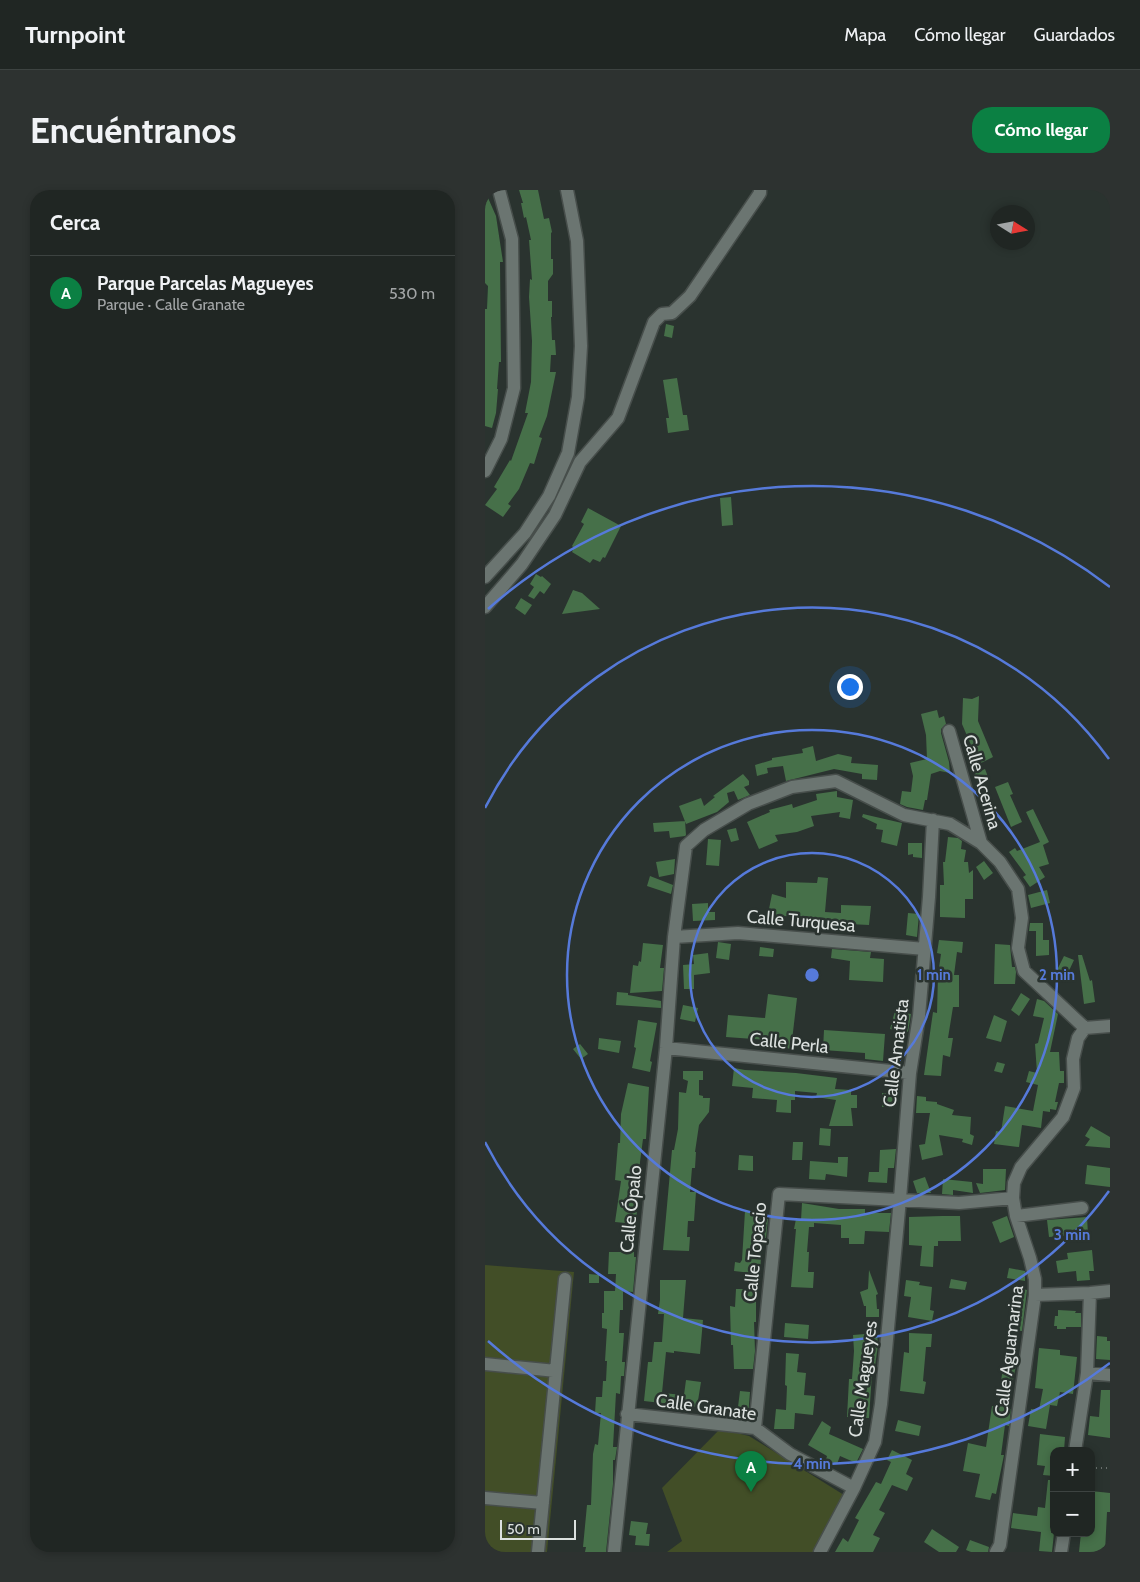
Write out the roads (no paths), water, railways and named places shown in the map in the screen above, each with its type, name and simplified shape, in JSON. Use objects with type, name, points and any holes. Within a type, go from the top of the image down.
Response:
[{"type":"street","points":[[485,471],[501,439],[514,388],[512,240],[499,190]]},
{"type":"street","points":[[485,577],[525,533],[549,496],[568,453],[578,397],[581,346],[577,241],[567,190]]},
{"type":"street","points":[[485,607],[522,564],[555,515],[580,462],[618,418],[654,322],[662,314],[672,313],[690,296],[761,190]]},
{"type":"street","points":[[568,453],[580,462]]},
{"type":"street","name":"Calle Acerina","points":[[949,731],[981,843]]},
{"type":"street","name":"Calle Ópalo","points":[[614,1552],[666,1048],[674,937],[686,846],[704,830],[748,804],[792,787],[836,781],[904,815],[950,824],[981,843],[1000,862],[1018,889],[1022,918],[1018,948],[1024,971],[1085,1028]]},
{"type":"street","name":"Calle Amatista","points":[[900,1199],[910,1073],[919,1016],[925,949],[933,820]]},
{"type":"street","name":"Calle Turquesa","points":[[674,937],[738,933],[925,949]]},
{"type":"street","points":[[1085,1028],[1110,1026]]},
{"type":"street","name":"Calle Aguamarina","points":[[996,1552],[1000,1545],[1035,1295],[1035,1279],[1030,1258],[1016,1216],[1013,1198],[1014,1182],[1021,1167],[1063,1117],[1074,1088],[1073,1059],[1078,1038],[1085,1028]]},
{"type":"street","name":"Calle Perla","points":[[666,1048],[910,1073]]},
{"type":"street","name":"Calle Topacio","points":[[755,1428],[779,1194],[900,1199],[959,1204],[1013,1198]]},
{"type":"street","name":"Calle Magueyes","points":[[820,1552],[854,1488],[875,1442],[881,1404],[900,1199]]},
{"type":"street","points":[[1016,1216],[1082,1208]]},
{"type":"street","points":[[538,1552],[565,1279]]},
{"type":"street","points":[[1035,1295],[1090,1294],[1110,1291]]},
{"type":"street","points":[[1076,1447],[1087,1373],[1090,1294]]},
{"type":"street","points":[[485,1364],[556,1371]]},
{"type":"street","points":[[1087,1373],[1110,1375]]},
{"type":"street","name":"Calle Granate","points":[[627,1414],[755,1428],[790,1454],[854,1488]]},
{"type":"street","points":[[485,1498],[543,1503]]},
{"type":"street","points":[[1061,1552],[1063,1537]]},
{"type":"place","name":"Parque Parcelas Magueyes","points":[[751,1492]]}]
